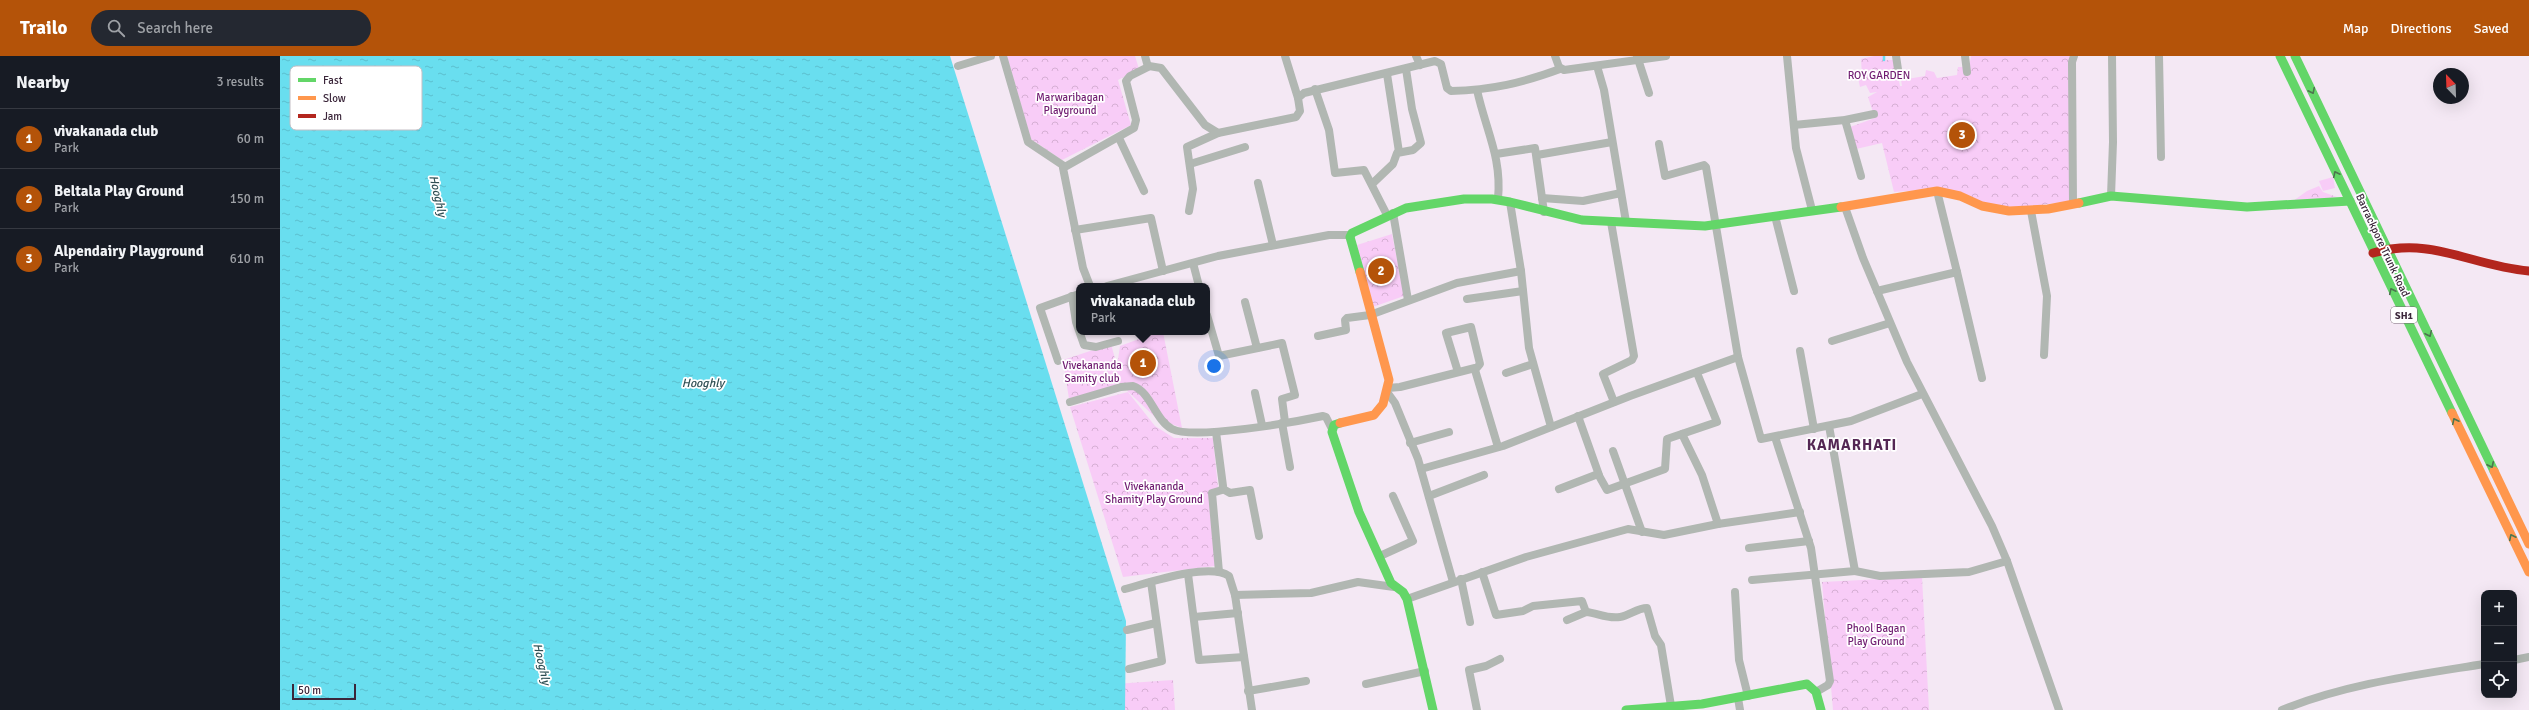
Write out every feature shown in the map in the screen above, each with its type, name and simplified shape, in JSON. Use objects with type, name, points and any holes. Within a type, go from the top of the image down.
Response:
[{"type":"street","points":[[958,66],[991,56]]},
{"type":"street","points":[[1003,56],[1028,142],[1064,166]]},
{"type":"street","points":[[1145,56],[1149,66]]},
{"type":"street","points":[[1189,211],[1193,189],[1188,147],[1218,133],[1296,117],[1300,111],[1298,98],[1285,56]]},
{"type":"street","points":[[1416,56],[1420,65]]},
{"type":"street","points":[[1555,56],[1560,69]]},
{"type":"street","points":[[1298,98],[1304,93],[1315,89],[1387,74],[1435,61],[1440,63],[1449,91],[1477,90],[1525,82],[1560,69],[1597,66],[1637,57],[1666,56]]},
{"type":"street","points":[[1787,56],[1796,148],[1812,210]]},
{"type":"street","points":[[1896,56],[1899,76]]},
{"type":"street","points":[[1965,56],[1967,72]]},
{"type":"street","points":[[2073,204],[2072,62],[2074,56]]},
{"type":"street","points":[[2111,196],[2113,142],[2112,56]]},
{"type":"street","points":[[2158,56],[2161,157]]},
{"type":"street","name":"Barrackpore Trunk Road","points":[[2280,56],[2373,253],[2529,572]]},
{"type":"street","name":"Barrackpore Trunk Road","points":[[2295,56],[2388,247],[2529,544]]},
{"type":"street","points":[[1637,57],[1649,93]]},
{"type":"street","points":[[1089,283],[1083,268],[1062,170],[1064,166],[1119,138],[1134,128],[1137,123],[1126,81],[1149,66],[1161,68],[1205,125],[1218,133]]},
{"type":"street","points":[[1597,66],[1626,222]]},
{"type":"street","points":[[1399,152],[1413,150],[1421,140],[1412,109],[1406,69]]},
{"type":"street","points":[[1372,184],[1393,164],[1399,152],[1387,74]]},
{"type":"street","points":[[1315,89],[1329,130],[1335,173],[1363,169],[1390,214],[1408,300]]},
{"type":"street","points":[[1477,90],[1486,128],[1496,154],[1499,176],[1498,200]]},
{"type":"street","points":[[1794,125],[1845,120],[1874,114]]},
{"type":"street","points":[[1845,120],[1861,176]]},
{"type":"street","points":[[1119,138],[1144,191]]},
{"type":"street","points":[[1537,155],[1612,142]]},
{"type":"street","points":[[1659,144],[1664,176],[1706,166],[1738,357],[1760,438],[1763,440],[1829,426],[1886,409],[1922,394]]},
{"type":"street","points":[[1190,164],[1245,147]]},
{"type":"street","points":[[1496,154],[1534,148],[1537,155],[1544,212]]},
{"type":"street","points":[[1258,183],[1274,245]]},
{"type":"street","points":[[1118,283],[1193,263],[1274,245],[1329,235],[1350,235],[1390,214],[1444,201],[1498,200],[1582,220],[1715,225],[1812,210],[1845,207],[1937,191],[1960,196],[1999,210],[2031,211],[2073,204],[2097,197],[2111,196],[2247,207],[2350,202]]},
{"type":"street","points":[[1937,191],[1982,378]]},
{"type":"street","points":[[1542,198],[1583,201],[1621,193]]},
{"type":"street","points":[[1510,202],[1521,271],[1529,348],[1551,427]]},
{"type":"street","points":[[1845,207],[1858,246],[1922,394],[1984,509],[2007,561],[2059,710]]},
{"type":"street","points":[[2031,211],[2047,296],[2044,355]]},
{"type":"street","points":[[1775,216],[1794,291]]},
{"type":"street","points":[[1075,230],[1150,218],[1163,271]]},
{"type":"street","points":[[1610,222],[1634,356],[1632,360],[1602,374],[1614,402]]},
{"type":"street","points":[[1332,430],[1337,423],[1374,418],[1385,400],[1388,390],[1388,374],[1370,315],[1361,271],[1350,235]]},
{"type":"street","points":[[2373,253],[2388,247],[2422,246],[2487,264],[2529,271]]},
{"type":"street","points":[[1193,263],[1198,283]]},
{"type":"street","points":[[1318,336],[1346,330],[1345,320],[1347,318],[1370,315],[1457,283],[1521,271]]},
{"type":"street","points":[[1877,291],[1957,272]]},
{"type":"street","points":[[1467,299],[1523,291]]},
{"type":"street","points":[[1058,361],[1040,308],[1075,295],[1076,310]]},
{"type":"street","points":[[1245,302],[1258,348]]},
{"type":"street","points":[[1832,341],[1890,322]]},
{"type":"street","points":[[1210,325],[1219,356],[1280,342],[1283,345],[1295,395],[1282,399],[1290,466]]},
{"type":"street","points":[[1388,390],[1475,368],[1480,364],[1471,327],[1446,333],[1458,372]]},
{"type":"street","points":[[1081,335],[1085,346],[1096,347],[1118,341]]},
{"type":"street","points":[[1800,351],[1814,429]]},
{"type":"street","points":[[1421,469],[1498,447],[1614,402],[1738,357]]},
{"type":"street","points":[[1506,373],[1533,364]]},
{"type":"street","points":[[1475,368],[1498,447]]},
{"type":"street","points":[[1578,416],[1605,490],[1625,484],[1665,469],[1666,442],[1682,434],[1717,421],[1697,372]]},
{"type":"street","points":[[1070,402],[1121,387],[1133,386],[1144,395],[1172,429],[1216,432],[1323,416],[1326,417],[1332,430],[1359,512],[1394,587]]},
{"type":"street","points":[[1388,390],[1395,403],[1421,469],[1470,622]]},
{"type":"street","points":[[1255,393],[1262,425]]},
{"type":"street","points":[[1829,426],[1855,571]]},
{"type":"street","points":[[1216,432],[1223,489]]},
{"type":"street","points":[[1410,442],[1450,432]]},
{"type":"street","points":[[1682,434],[1702,475],[1718,524]]},
{"type":"street","points":[[1774,437],[1809,541],[1816,576],[1830,681],[1828,685],[1816,692]]},
{"type":"street","points":[[1613,451],[1642,532]]},
{"type":"street","points":[[1559,489],[1599,475]]},
{"type":"street","points":[[1429,496],[1484,476]]},
{"type":"street","points":[[1219,572],[1212,493],[1223,489],[1230,493],[1250,490],[1259,536]]},
{"type":"street","points":[[1380,556],[1413,541],[1393,496]]},
{"type":"street","points":[[1407,599],[1457,580],[1526,557],[1628,529],[1664,535],[1718,524],[1800,512]]},
{"type":"street","points":[[1749,548],[1809,541]]},
{"type":"street","points":[[1752,580],[1816,576],[1855,571],[1880,576],[1969,572],[2007,561]]},
{"type":"street","points":[[1125,589],[1188,574],[1219,572],[1229,576],[1235,595],[1252,710]]},
{"type":"street","points":[[1482,572],[1496,615],[1521,611],[1533,606],[1582,601],[1586,612]]},
{"type":"street","points":[[1188,574],[1200,661],[1244,658]]},
{"type":"street","points":[[1129,669],[1162,661],[1151,582]]},
{"type":"street","points":[[1235,595],[1311,593],[1358,582],[1394,587],[1403,592],[1407,599],[1434,710]]},
{"type":"street","points":[[1735,592],[1739,660],[1748,696]]},
{"type":"street","points":[[1567,620],[1586,612],[1593,612],[1600,616],[1617,617],[1645,608],[1648,609],[1655,636],[1660,645],[1671,706]]},
{"type":"street","points":[[1194,618],[1238,613]]},
{"type":"street","points":[[1127,630],[1156,622]]},
{"type":"street","points":[[2517,659],[2529,657]]},
{"type":"street","points":[[1476,710],[1469,670],[1486,666],[1500,659]]},
{"type":"street","points":[[2282,710],[2311,698],[2363,686],[2481,665]]},
{"type":"street","points":[[1366,684],[1424,672]]},
{"type":"street","points":[[1248,690],[1306,681]]},
{"type":"street","points":[[1626,710],[1738,698],[1804,684],[1811,686],[1816,692],[1821,710]]},
{"type":"street","points":[[1738,698],[1740,710]]},
{"type":"green space","name":"Marwaribagan Playground","points":[[1007,56],[1135,56],[1139,69],[1118,80],[1131,125],[1062,160],[1031,139]]},
{"type":"green space","name":"ROY GARDEN","points":[[1874,56],[1883,56],[1884,60],[1895,60],[1900,86],[1902,86],[1901,80],[1925,76],[1926,70],[1934,72],[1937,78],[1957,75],[1958,67],[1965,67],[1968,73],[1971,56],[2072,56],[2071,201],[2005,210],[1938,189],[1894,192],[1882,143],[1856,149],[1850,127],[1875,118],[1868,97],[1877,92],[1870,93],[1866,85],[1860,87],[1858,78],[1862,76],[1861,59]]},
{"type":"green space","points":[[2333,177],[2335,188],[2323,191],[2319,181]]},
{"type":"green space","points":[[2319,186],[2323,192],[2337,197],[2286,206],[2307,191]]},
{"type":"green space","points":[[1392,234],[1404,296],[1370,308],[1357,245]]},
{"type":"green space","name":"Vivekananda Samity club","points":[[1150,335],[1164,335],[1182,428],[1156,418],[1121,385],[1069,399],[1063,360],[1111,344],[1117,366],[1120,346]]},
{"type":"green space","name":"Vivekananda Shamity Play Ground","points":[[1128,392],[1155,426],[1174,438],[1213,438],[1218,488],[1209,490],[1215,566],[1123,577],[1070,407]]},
{"type":"green space","name":"Phool Bagan Play Ground","points":[[1922,577],[1929,710],[1833,710],[1822,582]]},
{"type":"green space","points":[[1173,680],[1175,710],[1092,710],[1115,684]]},
{"type":"water","name":"Hooghly","points":[[280,56],[950,56],[1126,621],[1125,710],[280,710]]},
{"type":"traffic: fast","points":[[2280,56],[2452,413]]},
{"type":"traffic: fast","points":[[2295,56],[2494,471]]},
{"type":"traffic: fast","points":[[2079,203],[2111,196],[2247,207],[2350,201]]},
{"type":"traffic: fast","points":[[1360,272],[1350,237],[1352,233],[1406,208],[1464,199],[1492,199],[1510,202],[1582,220],[1705,226],[1841,207]]},
{"type":"traffic: fast","points":[[1340,423],[1334,425],[1332,432],[1359,512],[1391,583],[1403,592],[1407,599],[1433,710]]},
{"type":"traffic: fast","points":[[1626,710],[1702,704],[1807,684],[1816,692],[1821,710]]},
{"type":"traffic: slow","points":[[1841,207],[1937,191],[1960,196],[1982,206],[2009,211],[2048,209],[2079,203]]},
{"type":"traffic: slow","points":[[1340,423],[1374,415],[1383,404],[1389,380],[1360,272]]},
{"type":"traffic: slow","points":[[2452,413],[2529,572]]},
{"type":"traffic: slow","points":[[2494,471],[2529,544]]},
{"type":"traffic: jam","points":[[2373,253],[2394,249],[2414,248],[2433,250],[2488,264],[2529,271]]},
{"type":"place","name":"Alpendairy Playground","points":[[1962,135]]},
{"type":"place","name":"Beltala Play Ground","points":[[1381,271]]},
{"type":"place","name":"vivakanada club","points":[[1143,363]]},
{"type":"district","name":"KAMARHATI","points":[[1852,445]]}]
